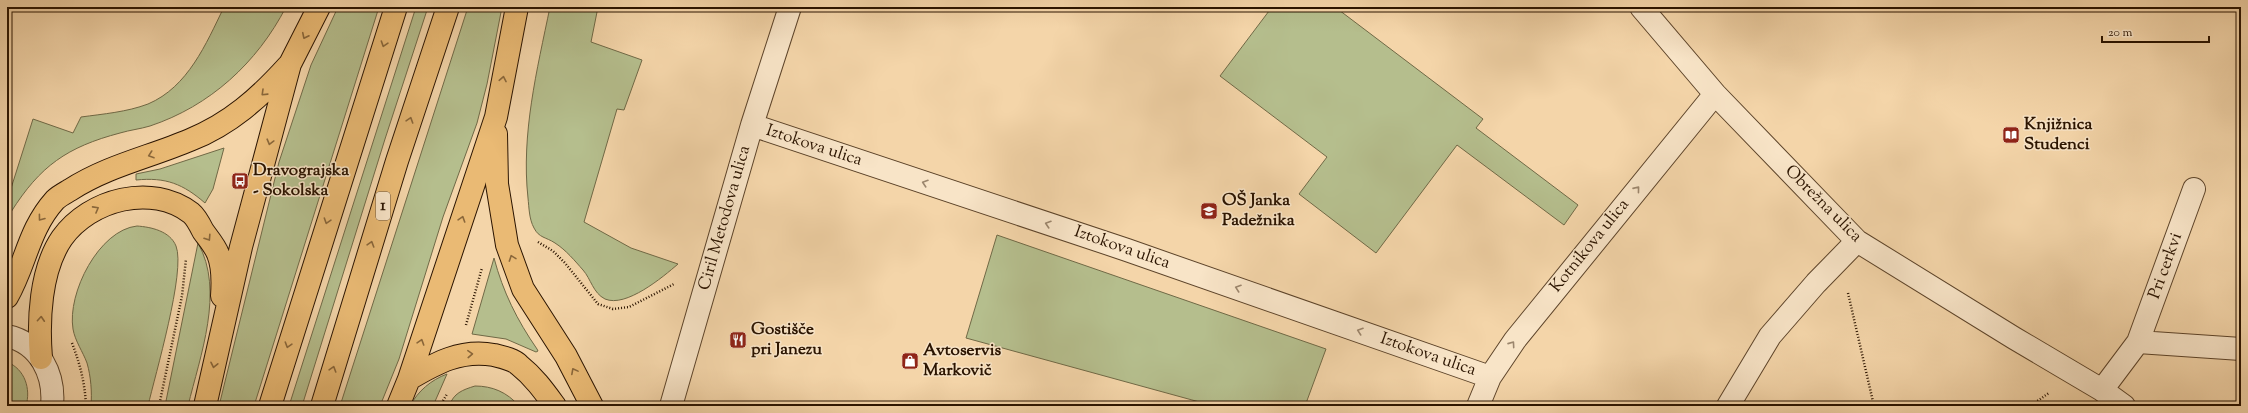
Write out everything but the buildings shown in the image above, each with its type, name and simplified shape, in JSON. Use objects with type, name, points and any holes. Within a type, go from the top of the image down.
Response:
[{"type":"main road","points":[[205,406],[241,247],[290,64],[319,7]]},
{"type":"main road","points":[[270,406],[396,7]]},
{"type":"main road","name":"1","points":[[322,406],[397,161],[448,7]]},
{"type":"main road","points":[[398,406],[409,380],[496,117],[517,7]]},
{"type":"main road","points":[[7,297],[37,224],[56,199],[82,182],[113,168],[191,140],[225,123],[264,93],[290,64]]},
{"type":"main road","points":[[496,117],[497,184],[507,245],[523,289],[566,356],[592,406]]},
{"type":"main road","points":[[41,358],[40,339],[45,288],[48,270],[60,243],[80,219],[98,208],[121,199],[171,202],[192,214],[218,253],[223,279],[222,327]]},
{"type":"main road","points":[[409,380],[440,361],[462,354],[482,353],[501,356],[518,364],[535,379],[555,406]]},
{"type":"street","name":"Ciril Metodova ulica","points":[[671,406],[752,125],[790,7]]},
{"type":"street","name":"Obrežna ulica","points":[[1641,7],[1715,94],[1857,241],[2014,338],[2102,390],[2124,406]]},
{"type":"street","name":"Kotnikova ulica","points":[[1478,406],[1490,376],[1514,340],[1715,94]]},
{"type":"street","name":"Iztokova ulica","points":[[752,125],[1127,250],[1490,376]]},
{"type":"street","name":"Pri cerkvi","points":[[2102,390],[2138,342],[2194,189]]},
{"type":"street","points":[[1728,406],[1770,336],[1816,283],[1857,241]]},
{"type":"street","points":[[7,336],[30,347],[41,358],[51,378],[54,392],[52,406]]},
{"type":"street","points":[[2138,342],[2241,349]]},
{"type":"path","points":[[532,241],[553,251],[584,283],[598,304],[613,309],[629,306],[677,282]]},
{"type":"path","points":[[464,329],[470,317],[484,263]]},
{"type":"path","points":[[1847,290],[1874,406]]},
{"type":"path","points":[[71,340],[82,370],[86,387],[86,406]]},
{"type":"green space","points":[[224,7],[286,7],[261,46],[246,64],[230,80],[212,94],[192,107],[172,117],[150,126],[101,139],[70,152],[56,160],[33,182],[11,212],[7,212],[7,201],[33,119],[73,133],[81,117],[132,109],[148,104],[162,96],[185,76],[203,49]]},
{"type":"green space","points":[[338,7],[379,7],[254,406],[219,406],[279,162],[311,65]]},
{"type":"green space","points":[[416,7],[428,7],[385,139],[302,406],[289,406]]},
{"type":"green space","points":[[468,7],[502,7],[487,84],[477,123],[443,217],[399,359],[380,406],[340,406]]},
{"type":"green space","points":[[550,7],[598,7],[591,42],[642,60],[624,110],[617,109],[584,222],[631,248],[678,264],[644,290],[623,299],[614,301],[605,299],[601,296],[595,290],[586,274],[574,259],[552,241],[538,234],[531,221],[526,174],[528,126],[535,78]]},
{"type":"green space","points":[[1272,7],[1335,7],[1483,119],[1476,128],[1578,205],[1564,225],[1457,145],[1376,253],[1299,194],[1327,157],[1220,76]]},
{"type":"green space","points":[[224,148],[213,189],[205,203],[197,196],[174,183],[147,179],[136,180],[136,174],[160,169]]},
{"type":"green space","points":[[137,226],[148,227],[165,233],[176,246],[178,259],[177,277],[163,348],[148,406],[91,406],[91,384],[87,363],[75,338],[73,329],[72,314],[75,298],[88,266],[98,251],[110,239],[123,230]]},
{"type":"green space","points":[[997,235],[1326,349],[1305,406],[1214,406],[966,338]]},
{"type":"green space","points":[[198,243],[206,262],[210,282],[208,324],[204,345],[188,406],[165,406]]},
{"type":"green space","points":[[494,258],[506,294],[523,327],[537,349],[538,351],[536,352],[506,339],[472,334]]},
{"type":"green space","points":[[7,362],[18,369],[25,380],[28,393],[26,406],[7,406]]},
{"type":"green space","points":[[447,374],[433,406],[410,406],[426,387],[436,379]]},
{"type":"green space","points":[[475,386],[487,387],[499,391],[519,406],[449,406],[456,395]]},
{"type":"place","name":"Knjižnica Studenci","points":[[2011,135]]},
{"type":"place","name":"Dravograjska - Sokolska","points":[[240,181]]},
{"type":"place","name":"OŠ Janka Padežnika","points":[[1209,211]]},
{"type":"place","name":"Gostišče pri Janezu","points":[[738,340]]},
{"type":"place","name":"Avtoservis Markovič","points":[[910,361]]}]
